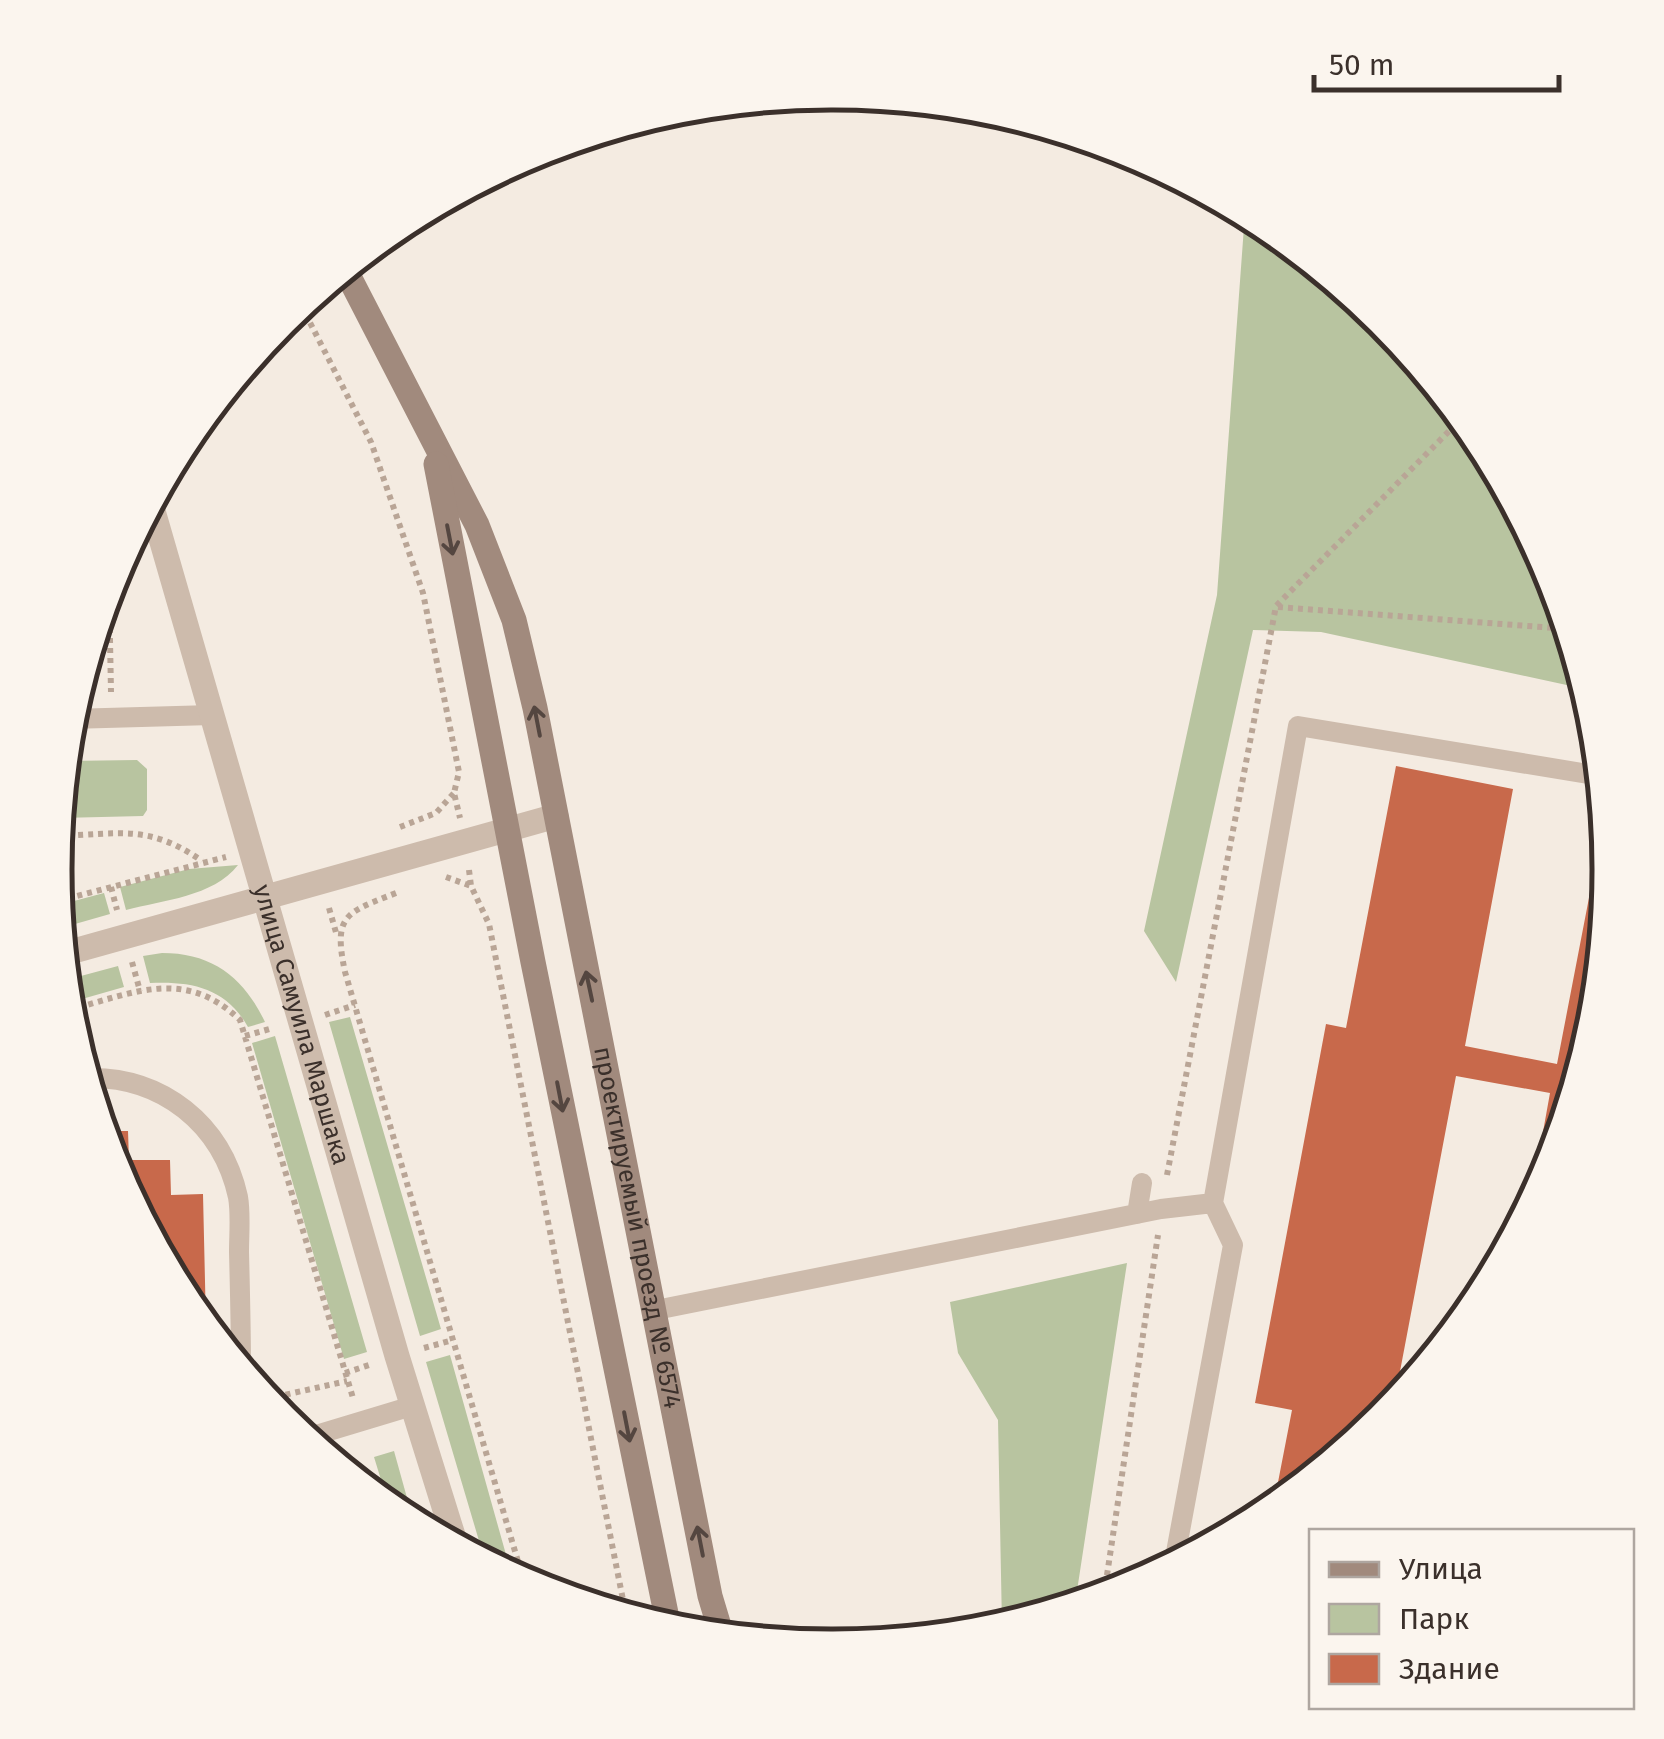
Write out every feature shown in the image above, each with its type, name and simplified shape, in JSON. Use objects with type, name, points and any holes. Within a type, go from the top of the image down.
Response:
[{"type":"main road","points":[[352,281],[392,354],[433,444]]},
{"type":"main road","name":"проектируемый проезд № 6574","points":[[433,444],[477,525],[514,620],[717,1620]]},
{"type":"main road","name":"проектируемый проезд № 6574","points":[[433,444],[665,1610]]},
{"type":"street","name":"улица Самуила Маршака","points":[[156,524],[450,1526]]},
{"type":"street","points":[[77,950],[556,816]]},
{"type":"lane","points":[[88,718],[212,715]]},
{"type":"lane","points":[[1177,1546],[1233,1245],[1213,1203],[1298,726],[1585,774]]},
{"type":"lane","points":[[102,1080],[138,1084],[162,1093],[190,1112],[224,1156],[238,1200],[241,1346]]},
{"type":"lane","points":[[1137,1214],[1142,1184]]},
{"type":"lane","points":[[656,1310],[1137,1214],[1213,1203]]},
{"type":"lane","points":[[324,1435],[412,1406]]},
{"type":"path","points":[[308,319],[371,442],[423,593],[459,772],[454,793],[472,886],[489,924],[623,1599]]},
{"type":"path","points":[[1276,606],[1552,627]]},
{"type":"path","points":[[102,718],[110,635]]},
{"type":"path","points":[[97,679],[102,718]]},
{"type":"path","points":[[73,836],[152,835],[174,843],[202,861],[73,898]]},
{"type":"path","points":[[441,876],[472,886]]},
{"type":"path","points":[[110,887],[117,910]]},
{"type":"path","points":[[338,937],[342,922],[364,906],[400,892]]},
{"type":"path","points":[[329,908],[518,1561]]},
{"type":"path","points":[[130,956],[140,991]]},
{"type":"path","points":[[85,1006],[170,986],[204,994],[223,1004],[240,1020],[360,1422]]},
{"type":"path","points":[[323,1015],[355,1005]]},
{"type":"path","points":[[245,1036],[280,1026]]},
{"type":"path","points":[[1107,1577],[1160,1227]]},
{"type":"path","points":[[423,1348],[453,1340]]},
{"type":"path","points":[[283,1394],[346,1377],[376,1363]]},
{"type":"green space","points":[[1244,232],[1333,298],[1369,332],[1435,407],[1490,490],[1513,534],[1551,625],[1569,686],[1321,632],[1253,630],[1176,982],[1144,931],[1217,595]]},
{"type":"green space","points":[[137,760],[147,769],[147,810],[143,816],[74,818],[81,761]]},
{"type":"green space","points":[[238,865],[228,876],[201,891],[126,910],[120,887],[189,869]]},
{"type":"green space","points":[[104,893],[110,914],[75,924],[73,901]]},
{"type":"green space","points":[[162,953],[197,958],[225,971],[247,993],[265,1022],[248,1027],[229,1003],[206,990],[150,983],[143,956]]},
{"type":"green space","points":[[118,966],[124,987],[84,998],[80,976]]},
{"type":"green space","points":[[350,1017],[441,1329],[420,1336],[329,1022]]},
{"type":"green space","points":[[275,1036],[367,1352],[344,1359],[252,1043]]},
{"type":"green space","points":[[1127,1263],[1077,1588],[1002,1609],[998,1420],[958,1353],[950,1302]]},
{"type":"green space","points":[[450,1355],[506,1556],[479,1542],[426,1362]]},
{"type":"green space","points":[[394,1451],[407,1499],[381,1480],[374,1457]]},
{"type":"building","points":[[1396,766],[1513,789],[1465,1046],[1557,1064],[1591,885],[1577,1018],[1551,1114],[1542,1139],[1550,1093],[1456,1076],[1400,1374],[1333,1441],[1278,1484],[1292,1410],[1255,1403],[1326,1024],[1346,1028]]},
{"type":"building","points":[[119,1131],[128,1131],[129,1157]]},
{"type":"building","points":[[130,1160],[170,1160],[171,1195],[203,1194],[205,1299],[174,1249]]}]
